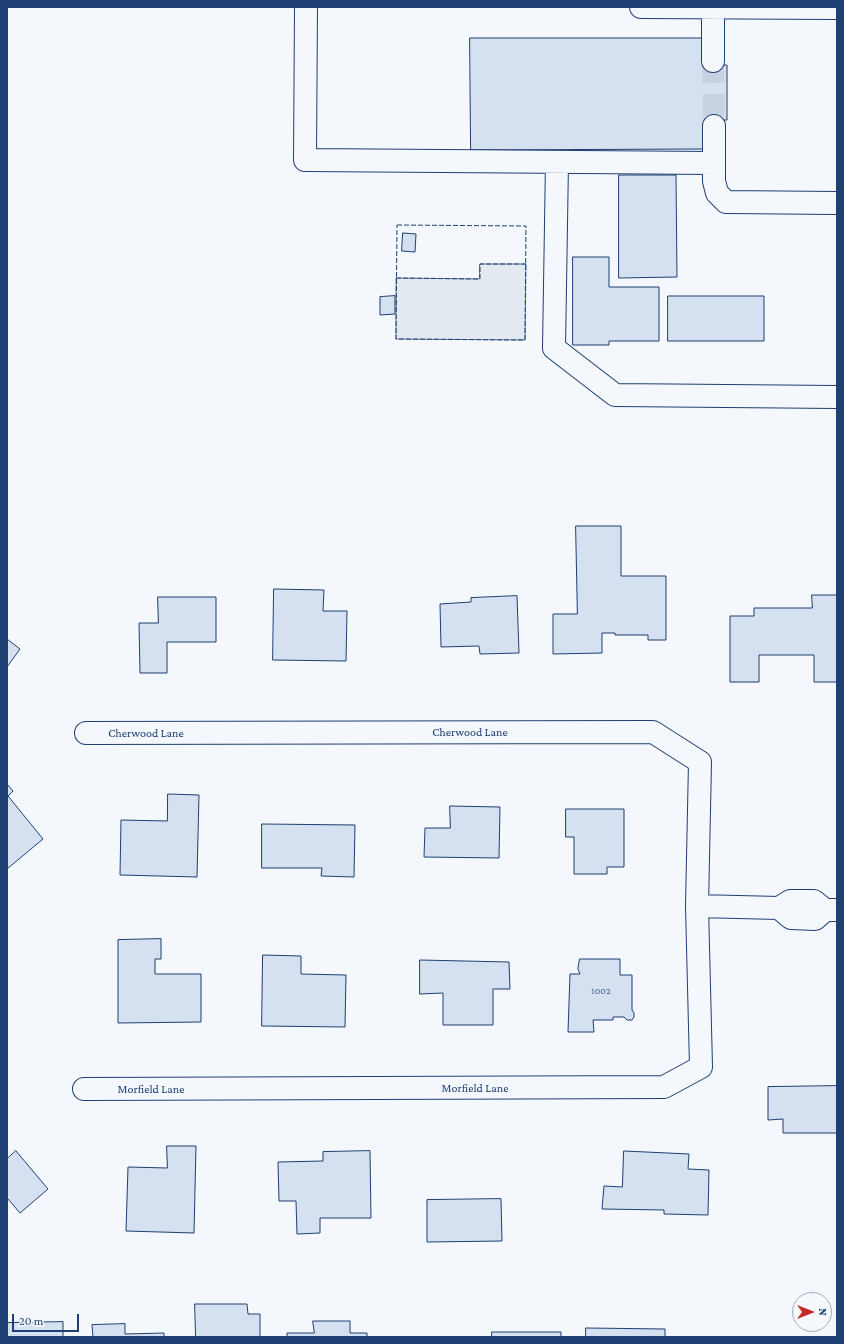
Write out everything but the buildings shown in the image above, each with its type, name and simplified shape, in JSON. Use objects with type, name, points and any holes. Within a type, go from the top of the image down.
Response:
[{"type":"street","points":[[306,7],[305,160],[714,163]]},
{"type":"street","points":[[641,7],[837,8]]},
{"type":"street","points":[[713,8],[713,61]]},
{"type":"street","points":[[714,126],[714,181],[717,193],[726,202],[837,203]]},
{"type":"street","points":[[556,162],[554,348],[615,396],[837,397]]},
{"type":"street","name":"Cherwood Lane","points":[[86,733],[653,732],[700,762],[697,906]]},
{"type":"street","points":[[697,906],[779,908],[790,901],[814,901],[831,910]]},
{"type":"street","name":"Morfield Lane","points":[[84,1089],[664,1087],[700,1067],[697,906]]},
{"type":"shaded area","points":[[480,264],[526,264],[525,340],[396,339],[396,278],[479,279]]},
{"type":"tunnel","points":[[713,61],[714,126]]},
{"type":"fence","points":[[397,225],[526,226],[525,340],[396,339],[397,225]]},
{"type":"fence","points":[[396,278],[480,279],[480,264],[526,264]]}]
